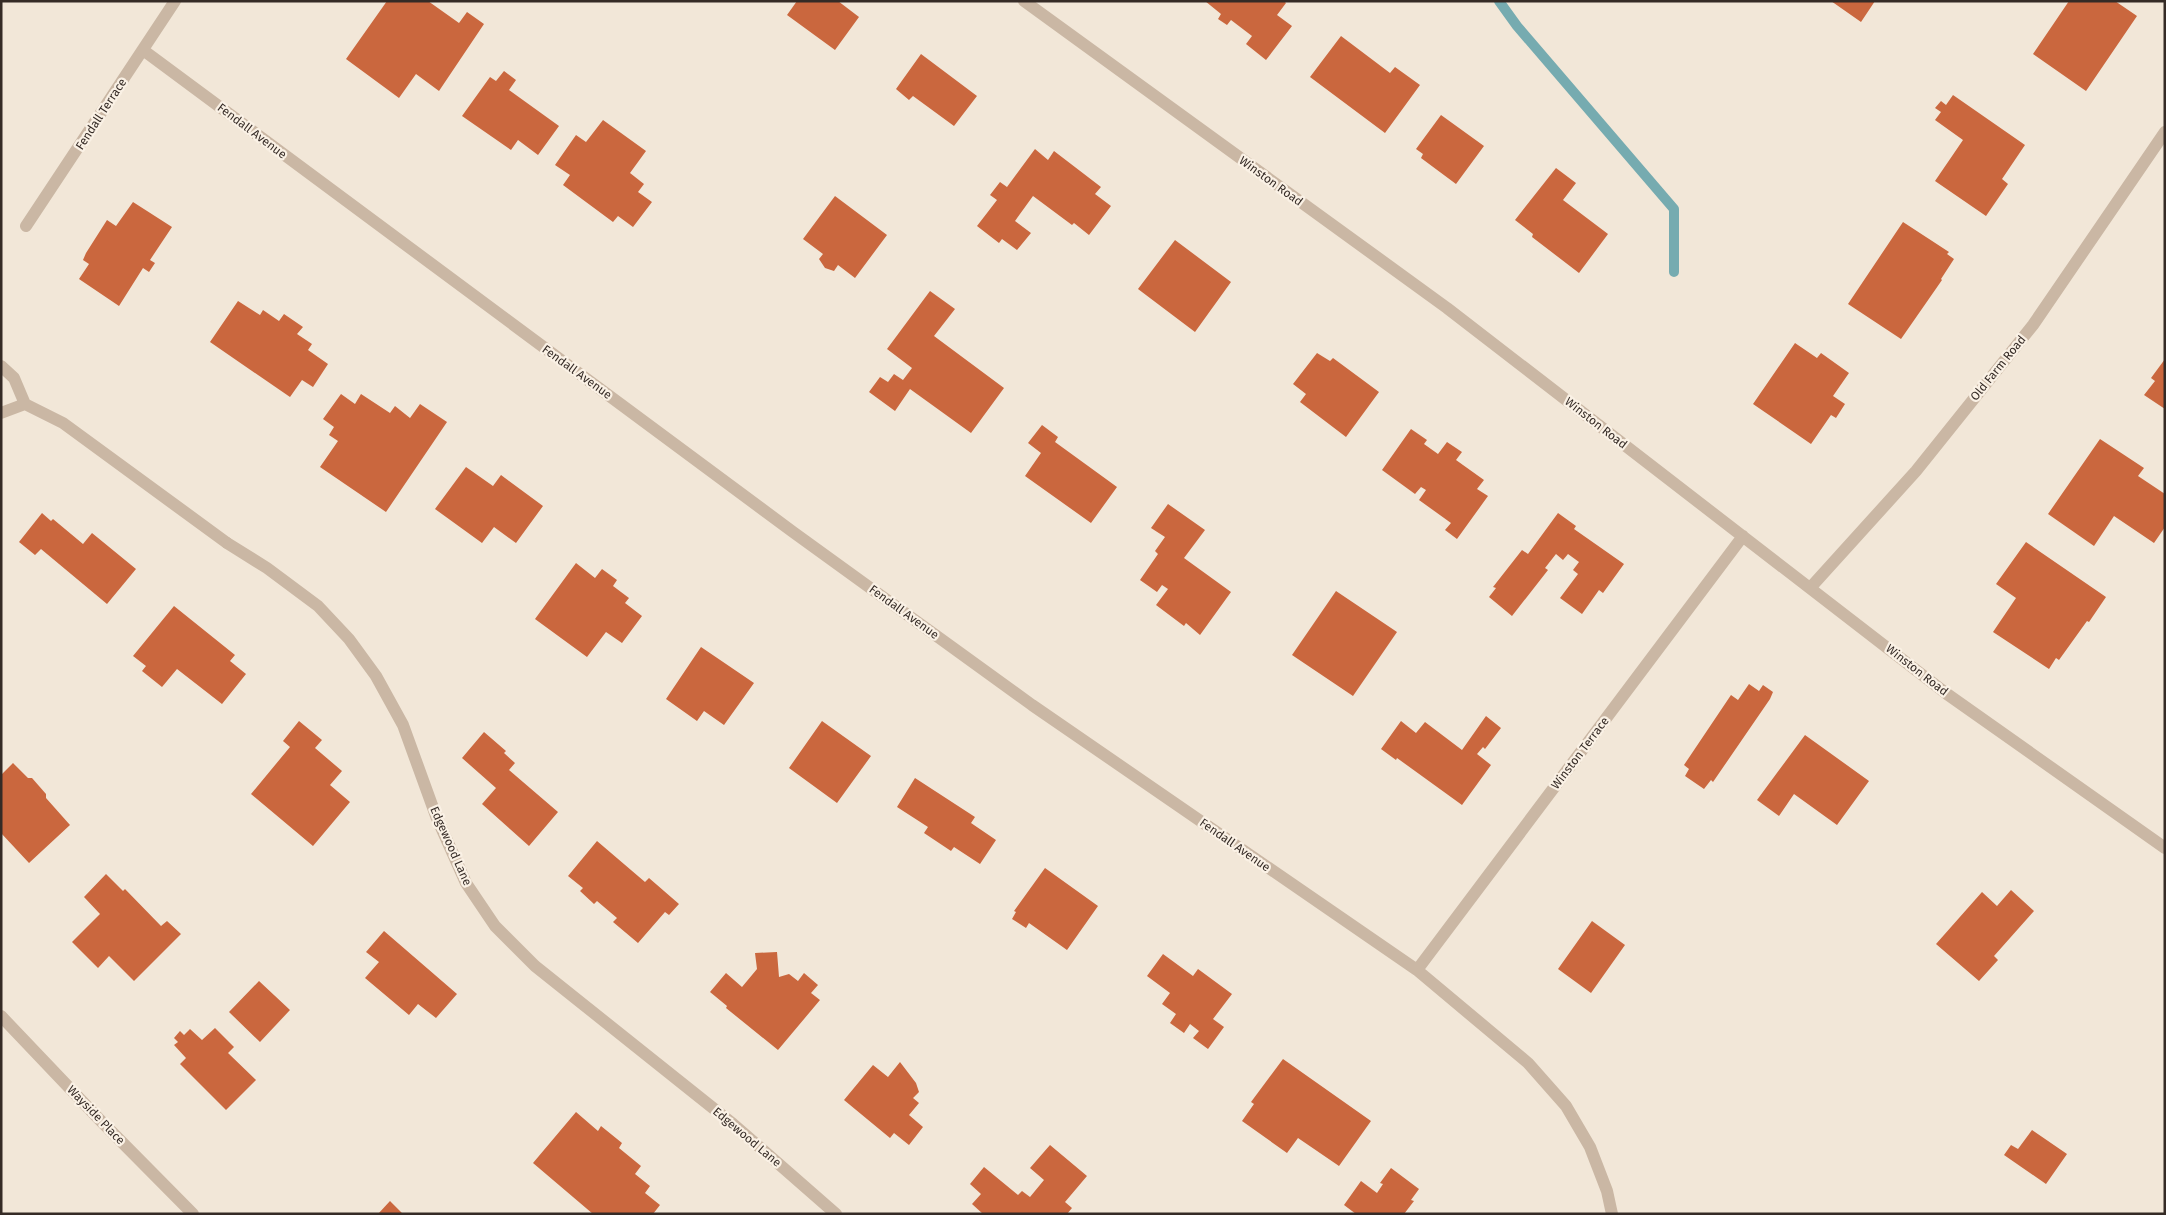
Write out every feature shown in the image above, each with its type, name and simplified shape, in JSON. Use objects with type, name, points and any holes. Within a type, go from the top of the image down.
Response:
[{"type":"street","name":"Fendall Terrace","points":[[26,226],[175,1]]},
{"type":"street","name":"Winston Road","points":[[1024,1],[1447,308],[1948,694],[2165,848]]},
{"type":"street","name":"Fendall Avenue","points":[[142,50],[841,567],[1032,705],[1417,970],[1528,1063],[1566,1106],[1590,1147],[1607,1191],[1612,1214]]},
{"type":"street","name":"Old Farm Road","points":[[1810,587],[1916,471],[2033,324],[2165,132]]},
{"type":"street","points":[[1,366],[14,378],[26,404],[1,413]]},
{"type":"street","name":"Edgewood Lane","points":[[26,404],[63,423],[227,543],[267,568],[318,606],[349,639],[376,676],[403,725],[436,816],[466,883],[496,926],[535,966],[733,1124],[836,1214]]},
{"type":"street","name":"Winston Terrace","points":[[1417,970],[1743,536]]},
{"type":"street","name":"Wayside Place","points":[[1,1016],[192,1214]]},
{"type":"building","points":[[387,1],[428,1],[459,23],[467,12],[484,24],[439,91],[416,74],[399,98],[346,59]]},
{"type":"building","points":[[797,1],[838,1],[859,17],[835,50],[787,15]]},
{"type":"building","points":[[1205,1],[1284,1],[1286,3],[1277,15],[1292,26],[1266,60],[1246,44],[1252,36],[1231,20],[1227,25],[1218,19],[1221,14]]},
{"type":"building","points":[[1831,1],[1875,1],[1861,22]]},
{"type":"building","points":[[2069,1],[2115,1],[2137,16],[2086,91],[2033,54]]},
{"type":"building","points":[[1341,36],[1390,73],[1395,67],[1420,85],[1385,133],[1310,77]]},
{"type":"building","points":[[921,54],[977,96],[954,126],[913,96],[909,100],[896,89]]},
{"type":"building","points":[[504,71],[516,80],[509,90],[559,126],[538,155],[518,140],[511,150],[462,116],[490,77],[496,81]]},
{"type":"building","points":[[1953,95],[2025,145],[2002,179],[2008,184],[1986,216],[1935,181],[1963,140],[1935,120],[1941,112],[1935,108],[1941,101],[1946,105]]},
{"type":"building","points":[[1441,115],[1484,146],[1456,184],[1421,158],[1423,154],[1416,149]]},
{"type":"building","points":[[603,120],[646,151],[630,173],[644,184],[638,192],[652,202],[633,227],[618,216],[613,222],[563,185],[570,175],[555,165],[576,135],[586,142]]},
{"type":"building","points":[[1035,149],[1048,160],[1054,151],[1101,187],[1095,194],[1111,206],[1089,235],[1074,223],[1072,225],[1033,196],[1015,221],[1031,233],[1017,250],[1002,239],[999,243],[977,226],[997,200],[990,195],[1000,182],[1007,187]]},
{"type":"building","points":[[1556,168],[1576,183],[1563,200],[1608,234],[1579,273],[1532,237],[1533,234],[1515,220]]},
{"type":"building","points":[[835,196],[887,235],[855,278],[838,265],[834,271],[825,268],[819,259],[823,254],[803,239]]},
{"type":"building","points":[[133,202],[172,227],[150,260],[155,263],[149,272],[143,268],[119,306],[79,279],[89,264],[83,260],[86,253],[107,220],[116,226]]},
{"type":"building","points":[[1903,222],[1949,252],[1947,254],[1954,259],[1942,280],[1901,339],[1848,304]]},
{"type":"building","points":[[1175,240],[1231,282],[1195,332],[1138,289]]},
{"type":"building","points":[[930,291],[955,309],[934,336],[1004,388],[971,433],[910,389],[895,411],[869,392],[880,377],[888,382],[894,374],[903,380],[912,368],[887,349]]},
{"type":"building","points":[[238,301],[260,315],[263,310],[279,321],[284,314],[303,327],[297,334],[312,344],[308,350],[328,364],[313,387],[302,380],[290,397],[210,342]]},
{"type":"building","points":[[1795,343],[1817,358],[1821,353],[1849,373],[1833,396],[1845,404],[1836,418],[1831,415],[1811,444],[1753,404]]},
{"type":"building","points":[[1317,353],[1330,361],[1333,358],[1379,392],[1346,437],[1300,402],[1306,394],[1293,384]]},
{"type":"building","points":[[2165,359],[2165,409],[2144,395],[2155,381],[2151,378]]},
{"type":"building","points":[[341,394],[355,404],[361,394],[390,413],[395,406],[410,418],[420,404],[447,422],[386,512],[320,467],[338,441],[329,435],[334,427],[323,419]]},
{"type":"building","points":[[1042,425],[1058,437],[1055,442],[1117,487],[1091,523],[1025,476],[1041,453],[1028,443]]},
{"type":"building","points":[[1411,429],[1427,440],[1424,444],[1438,454],[1447,442],[1462,452],[1456,460],[1484,480],[1477,489],[1488,496],[1457,539],[1445,530],[1451,523],[1419,500],[1426,490],[1421,487],[1415,494],[1382,470]]},
{"type":"building","points":[[2100,439],[2144,468],[2138,476],[2165,494],[2165,527],[2154,543],[2114,516],[2094,546],[2048,514]]},
{"type":"building","points":[[466,467],[493,486],[501,475],[543,506],[516,543],[494,527],[482,543],[435,509]]},
{"type":"building","points":[[1168,504],[1205,530],[1184,558],[1231,592],[1200,635],[1186,623],[1184,626],[1156,605],[1168,589],[1162,585],[1157,592],[1140,580],[1158,554],[1155,551],[1165,537],[1151,528]]},
{"type":"building","points":[[42,513],[51,521],[53,519],[83,544],[92,533],[136,569],[107,604],[41,549],[35,555],[19,542]]},
{"type":"building","points":[[1558,513],[1576,526],[1574,529],[1624,564],[1603,593],[1599,590],[1582,614],[1560,598],[1578,574],[1573,570],[1579,562],[1568,554],[1563,560],[1556,554],[1545,568],[1548,570],[1512,616],[1489,597],[1496,588],[1493,587],[1522,550],[1528,554]]},
{"type":"building","points":[[2026,542],[2106,597],[2059,660],[2056,658],[2049,669],[1993,632],[2016,598],[1996,584]]},
{"type":"building","points":[[576,563],[595,578],[602,569],[617,580],[613,586],[629,598],[625,603],[642,616],[622,643],[606,632],[587,657],[535,619]]},
{"type":"building","points":[[1336,591],[1397,632],[1353,696],[1292,655]]},
{"type":"building","points":[[174,606],[235,655],[230,661],[246,674],[222,704],[177,669],[162,687],[142,671],[146,666],[133,656]]},
{"type":"building","points":[[701,647],[754,683],[724,725],[704,711],[697,721],[666,699]]},
{"type":"building","points":[[1749,684],[1759,691],[1763,685],[1773,692],[1713,782],[1711,780],[1704,789],[1685,776],[1689,769],[1684,765],[1731,695],[1738,700]]},
{"type":"building","points":[[1486,716],[1501,728],[1485,749],[1483,747],[1477,754],[1491,765],[1462,805],[1397,758],[1396,760],[1381,749],[1401,721],[1416,733],[1425,722],[1462,750]]},
{"type":"building","points":[[299,721],[322,740],[315,748],[342,771],[330,785],[350,802],[313,846],[251,794],[290,747],[283,741]]},
{"type":"building","points":[[822,721],[871,756],[837,803],[789,768]]},
{"type":"building","points":[[484,732],[506,751],[504,753],[515,763],[509,770],[558,812],[529,846],[482,804],[496,788],[462,758]]},
{"type":"building","points":[[1805,735],[1869,781],[1837,825],[1794,794],[1779,816],[1757,800]]},
{"type":"building","points":[[13,763],[28,778],[32,778],[46,794],[46,798],[70,825],[29,863],[1,833],[1,775]]},
{"type":"building","points":[[915,778],[975,817],[971,823],[996,840],[980,864],[954,847],[951,851],[924,833],[928,827],[897,807]]},
{"type":"building","points":[[597,841],[645,882],[649,878],[679,904],[669,915],[665,912],[638,943],[613,922],[617,918],[597,901],[594,904],[580,891],[583,888],[568,876]]},
{"type":"building","points":[[1045,868],[1098,906],[1067,950],[1029,923],[1026,928],[1012,919],[1016,912],[1014,911]]},
{"type":"building","points":[[106,874],[123,891],[125,889],[161,926],[167,921],[181,934],[134,981],[109,956],[98,968],[72,942],[100,914],[84,897]]},
{"type":"building","points":[[2011,890],[2034,911],[1994,956],[1998,960],[1979,981],[1936,944],[1982,892],[1997,906]]},
{"type":"building","points":[[1592,921],[1625,945],[1591,993],[1558,969]]},
{"type":"building","points":[[384,931],[457,994],[436,1018],[418,1004],[409,1015],[365,978],[379,962],[366,952]]},
{"type":"building","points":[[777,952],[779,977],[789,974],[798,981],[804,973],[818,985],[811,993],[820,1000],[778,1050],[726,1008],[727,1006],[710,992],[726,973],[742,987],[757,969],[755,953]]},
{"type":"building","points":[[1163,954],[1193,976],[1198,969],[1232,994],[1213,1019],[1224,1027],[1208,1049],[1193,1038],[1199,1031],[1190,1024],[1184,1033],[1170,1023],[1176,1014],[1162,1004],[1170,993],[1147,976]]},
{"type":"building","points":[[259,981],[290,1010],[260,1042],[229,1012]]},
{"type":"building","points":[[215,1028],[234,1047],[228,1053],[256,1080],[226,1110],[180,1064],[186,1058],[174,1045],[178,1042],[174,1038],[180,1031],[184,1035],[190,1029],[202,1040]]},
{"type":"building","points":[[1283,1059],[1371,1121],[1339,1166],[1298,1138],[1287,1153],[1242,1121],[1254,1104],[1251,1102]]},
{"type":"building","points":[[900,1062],[916,1083],[919,1092],[913,1098],[919,1103],[909,1115],[923,1127],[909,1145],[894,1133],[890,1138],[844,1100],[873,1065],[888,1077]]},
{"type":"building","points":[[576,1112],[598,1131],[601,1126],[622,1143],[619,1148],[641,1166],[635,1174],[650,1186],[645,1193],[660,1205],[653,1214],[593,1214],[533,1163]]},
{"type":"building","points":[[2032,1130],[2067,1154],[2046,1184],[2004,1155],[2011,1145],[2018,1149]]},
{"type":"building","points":[[1050,1145],[1087,1176],[1065,1202],[1072,1208],[1067,1214],[983,1214],[972,1204],[981,1194],[970,1184],[984,1167],[1018,1195],[1022,1191],[1030,1197],[1044,1180],[1030,1168]]},
{"type":"building","points":[[1391,1168],[1419,1189],[1411,1200],[1414,1201],[1404,1214],[1356,1214],[1344,1205],[1361,1181],[1377,1193],[1383,1184],[1380,1183]]},
{"type":"building","points":[[390,1201],[403,1214],[378,1214]]},
{"type":"waterway","points":[[1499,1],[1517,26],[1674,209],[1674,272]]}]
